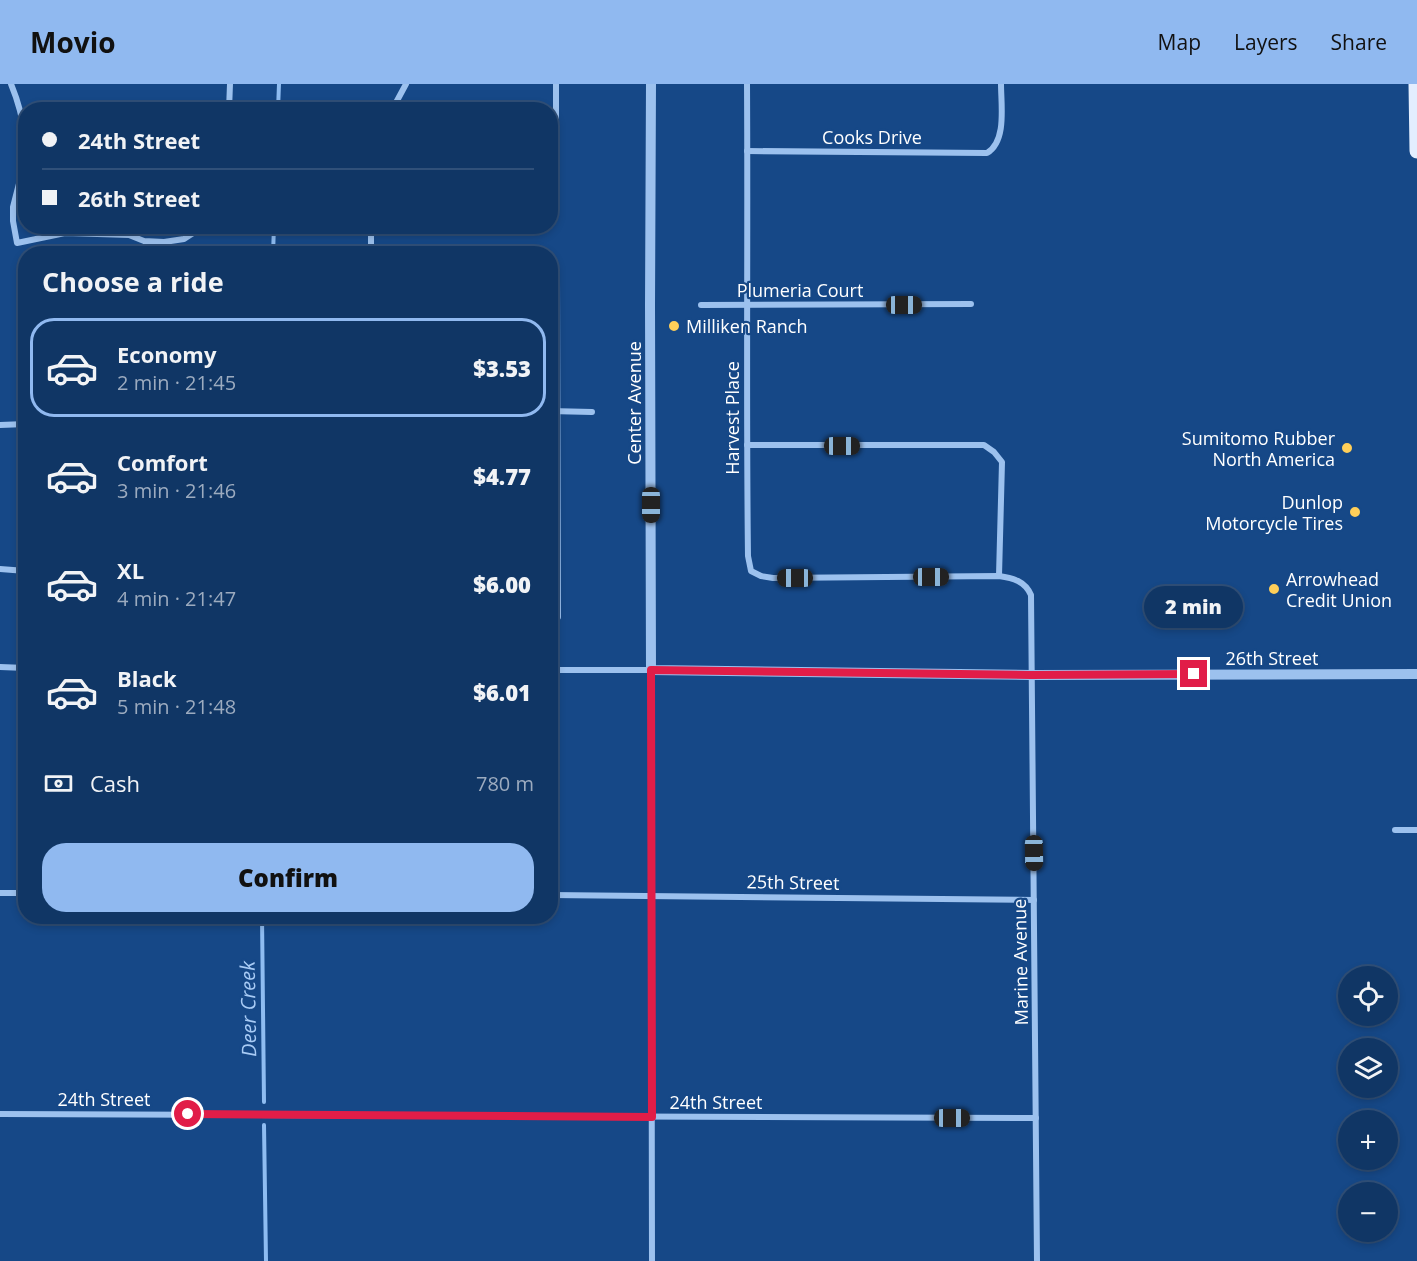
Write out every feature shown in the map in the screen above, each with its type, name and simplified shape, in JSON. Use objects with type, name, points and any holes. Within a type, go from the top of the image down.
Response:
[{"type":"main road","points":[[1416,84],[1417,152]]},
{"type":"street","points":[[11,84],[18,102]]},
{"type":"street","points":[[229,102],[230,84]]},
{"type":"street","points":[[396,102],[406,84]]},
{"type":"street","points":[[555,102],[556,84]]},
{"type":"street","name":"Center Avenue","points":[[651,84],[652,1261]]},
{"type":"street","name":"Harvest Place","points":[[747,84],[747,446],[748,556],[751,571],[772,578],[999,576]]},
{"type":"street","name":"Cooks Drive","points":[[747,151],[983,153],[994,147],[1000,135],[1001,84]]},
{"type":"street","points":[[18,188],[13,207],[17,243],[60,234]]},
{"type":"street","points":[[97,234],[129,235],[144,241],[164,242],[184,239],[192,234]]},
{"type":"street","name":"Plumeria Court","points":[[701,305],[971,304]]},
{"type":"street","points":[[558,411],[592,412]]},
{"type":"street","points":[[0,425],[18,424]]},
{"type":"street","points":[[747,446],[984,446],[994,452],[1002,462],[999,576]]},
{"type":"street","points":[[0,569],[18,570]]},
{"type":"street","name":"Marine Avenue","points":[[999,576],[1022,583],[1028,587],[1031,595],[1037,1261]]},
{"type":"street","points":[[0,668],[18,668]]},
{"type":"street","name":"26th Street","points":[[558,670],[1031,675],[1417,674]]},
{"type":"street","points":[[1395,830],[1417,830]]},
{"type":"street","points":[[0,893],[18,893]]},
{"type":"street","name":"25th Street","points":[[558,895],[1034,900]]},
{"type":"street","name":"24th Street","points":[[0,1114],[1036,1118]]},
{"type":"waterway","name":"Deer Creek","points":[[278,102],[279,84]]},
{"type":"waterway","name":"Deer Creek","points":[[273,246],[274,234]]},
{"type":"waterway","name":"Deer Creek","points":[[262,924],[264,1102]]},
{"type":"waterway","name":"Deer Creek","points":[[264,1125],[266,1261]]},
{"type":"place","name":"Milliken Ranch","points":[[674,326]]},
{"type":"place","name":"Sumitomo Rubber North America","points":[[1347,448]]},
{"type":"place","name":"Dunlop Motorcycle Tires","points":[[1355,512]]},
{"type":"place","name":"Arrowhead Credit Union","points":[[1274,589]]},
{"type":"route","points":[[188,1114],[652,1117],[651,670],[1031,675],[1194,674]]}]
